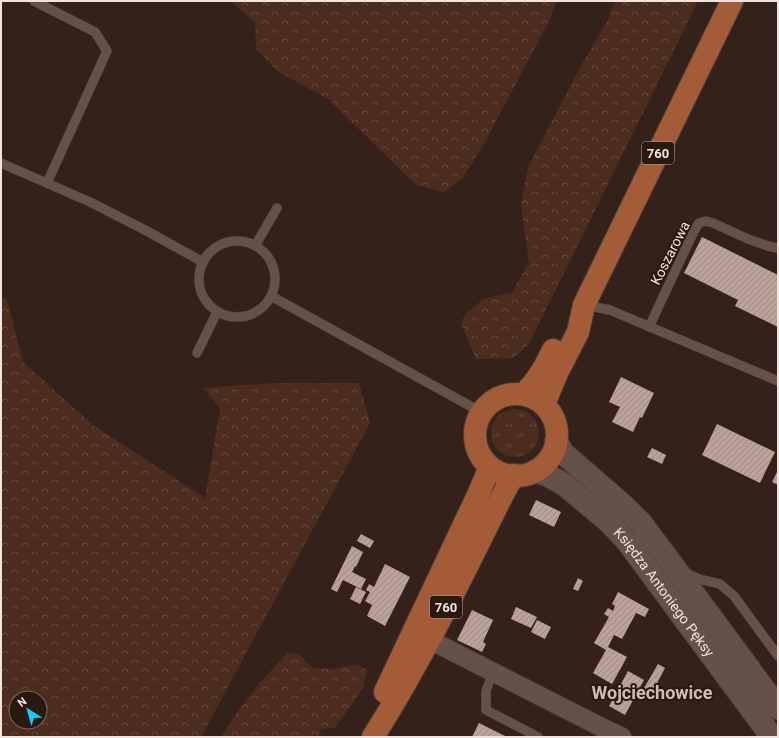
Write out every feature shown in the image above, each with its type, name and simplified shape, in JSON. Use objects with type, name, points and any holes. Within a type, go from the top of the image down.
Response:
[{"type":"main road","name":"760","points":[[544,404],[557,373],[578,332],[584,305],[732,1]]},
{"type":"main road","name":"760","points":[[372,737],[388,714],[430,640],[509,483],[525,473],[542,466],[549,459],[554,450],[557,431],[555,421],[544,404],[535,398],[524,394],[534,384],[545,368],[563,329],[584,305]]},
{"type":"main road","points":[[524,394],[512,394],[499,397],[489,403],[481,412],[476,422],[475,442],[478,452],[490,467],[499,472],[511,475],[525,473]]},
{"type":"main road","name":"Księdza Antoniego Pęksy","points":[[556,441],[563,453],[614,497],[640,523],[778,708]]},
{"type":"main road","name":"760","points":[[365,737],[376,710],[490,467]]},
{"type":"main road","name":"Księdza Antoniego Pęksy","points":[[525,473],[549,476],[565,485],[608,521],[627,541],[772,737]]},
{"type":"street","points":[[430,640],[622,737]]},
{"type":"lane","points":[[34,1],[95,32],[107,51],[47,183]]},
{"type":"lane","points":[[1,163],[90,202],[203,262]]},
{"type":"lane","points":[[255,246],[277,208]]},
{"type":"lane","name":"Koszarowa","points":[[649,327],[699,223],[706,221],[713,223],[748,240],[778,248]]},
{"type":"lane","points":[[236,241],[246,242],[255,246],[265,253],[275,274],[271,296],[264,306],[247,316],[227,316],[217,312],[202,296],[199,285],[199,273],[203,262],[208,254],[216,247],[225,243],[236,241]]},
{"type":"lane","points":[[271,296],[481,412]]},
{"type":"lane","points":[[584,305],[610,310],[778,381]]},
{"type":"lane","points":[[197,353],[217,312]]},
{"type":"lane","points":[[673,566],[699,579],[720,584],[734,596],[778,656]]},
{"type":"lane","points":[[493,672],[486,691],[486,710],[538,737]]},
{"type":"green space","points":[[230,1],[557,1],[546,27],[483,146],[462,179],[444,192],[416,185],[328,99],[277,71],[256,48],[255,22]]},
{"type":"green space","points":[[615,1],[698,1],[529,344],[513,358],[476,359],[461,324],[465,314],[485,298],[512,293],[529,262],[521,205],[528,167],[583,62],[608,20]]},
{"type":"green space","points":[[1,297],[7,300],[23,362],[93,425],[205,498],[220,408],[203,388],[276,383],[359,383],[370,423],[201,737],[1,737]]},
{"type":"green space","points":[[510,409],[520,409],[532,416],[539,428],[539,438],[532,450],[520,457],[510,457],[502,453],[495,446],[491,438],[491,428],[495,420],[502,413]]},
{"type":"green space","points":[[287,653],[298,654],[313,668],[334,669],[356,664],[367,670],[363,688],[335,728],[321,729],[319,737],[221,737],[236,714],[259,684]]},
{"type":"building","points":[[702,237],[778,275],[778,327],[735,306],[738,300],[684,273]]},
{"type":"building","points":[[621,377],[654,393],[642,418],[640,417],[633,432],[612,422],[620,407],[609,402]]},
{"type":"building","points":[[717,424],[775,452],[760,483],[702,455]]},
{"type":"building","points":[[652,448],[666,455],[662,464],[647,457]]},
{"type":"building","points":[[778,470],[778,485],[772,482]]},
{"type":"building","points":[[536,500],[561,512],[554,527],[529,515]]},
{"type":"building","points":[[361,534],[374,541],[370,548],[357,541]]},
{"type":"building","points":[[352,546],[363,552],[352,572],[366,579],[361,589],[343,580],[337,592],[331,589]]},
{"type":"building","points":[[385,564],[410,577],[385,626],[367,616],[372,605],[365,601],[370,592],[366,590],[369,584],[374,587]]},
{"type":"building","points":[[578,578],[583,581],[578,591],[573,589]]},
{"type":"building","points":[[356,587],[366,592],[360,604],[350,599]]},
{"type":"building","points":[[618,592],[649,609],[645,617],[636,613],[622,639],[614,635],[608,647],[627,657],[612,684],[593,673],[606,650],[594,643],[609,617],[604,614],[608,608],[613,611],[615,606],[612,604]]},
{"type":"building","points":[[516,607],[537,617],[531,628],[511,619]]},
{"type":"building","points":[[472,610],[493,620],[483,642],[486,644],[482,652],[457,640]]},
{"type":"building","points":[[537,620],[551,627],[545,639],[531,632]]},
{"type":"building","points":[[658,664],[665,668],[652,693],[644,688]]},
{"type":"building","points":[[628,671],[644,680],[625,715],[609,706]]},
{"type":"building","points":[[479,723],[507,737],[472,737]]},
{"type":"district","name":"Wojciechowice","points":[[652,693]]}]
